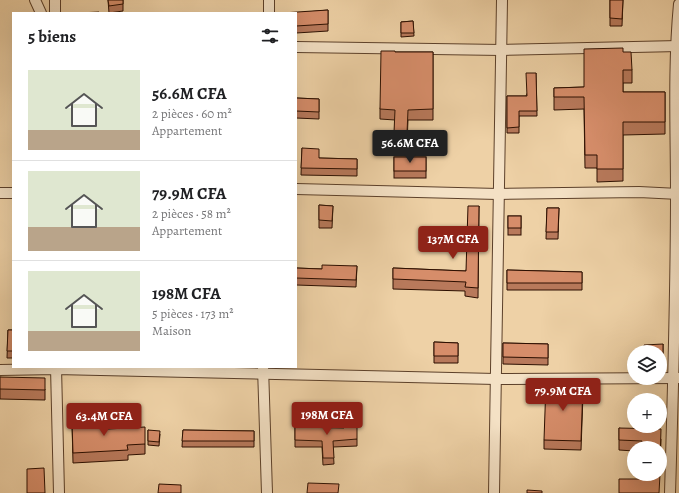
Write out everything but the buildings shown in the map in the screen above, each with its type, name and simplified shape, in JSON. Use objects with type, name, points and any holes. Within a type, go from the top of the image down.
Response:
[{"type":"street","points":[[35,0],[41,12]]},
{"type":"street","points":[[55,0],[55,12]]},
{"type":"street","points":[[269,0],[269,12]]},
{"type":"street","points":[[494,493],[502,0]]},
{"type":"street","points":[[670,493],[676,378],[678,194],[677,46],[679,4]]},
{"type":"street","points":[[297,47],[502,50],[677,46]]},
{"type":"street","points":[[297,189],[498,194],[638,192],[678,194]]},
{"type":"street","points":[[0,193],[12,193]]},
{"type":"street","points":[[0,370],[56,368],[263,370],[496,379],[676,378]]},
{"type":"street","points":[[56,368],[59,493]]},
{"type":"street","points":[[263,370],[267,493]]}]
